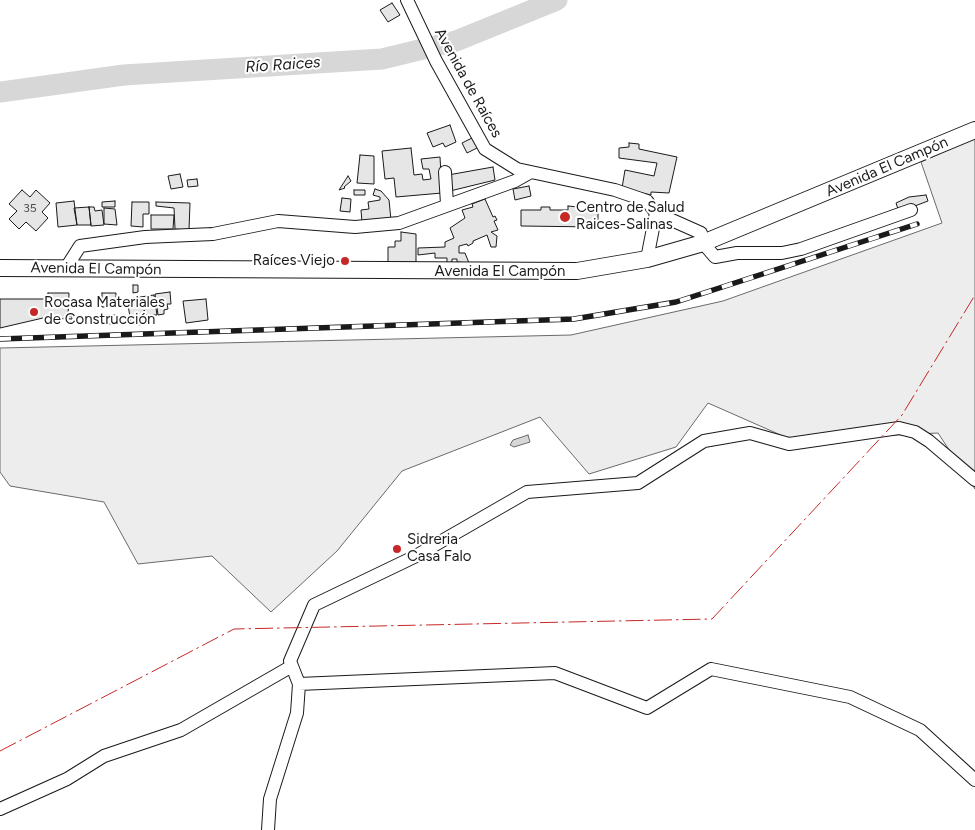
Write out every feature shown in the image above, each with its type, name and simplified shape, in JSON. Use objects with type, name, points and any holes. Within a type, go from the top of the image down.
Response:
[{"type":"main road","name":"Avenida El Campón","points":[[0,268],[554,273],[598,268],[647,259],[704,244],[975,130]]},
{"type":"street","name":"Avenida de Raíces","points":[[407,0],[422,35],[485,149],[517,169],[614,190],[647,201],[656,213],[700,233],[704,244],[715,257],[737,253],[782,253],[801,249],[911,210]]},
{"type":"street","points":[[444,172],[446,204]]},
{"type":"street","points":[[66,268],[80,246],[145,237],[213,234],[278,221],[355,227],[399,223],[446,204],[516,181],[531,172]]},
{"type":"street","points":[[647,259],[656,213]]},
{"type":"street","points":[[268,830],[270,799],[297,713],[299,684],[290,661],[314,605],[414,557],[527,492],[638,483],[704,441],[750,433],[788,444],[898,428],[915,432],[929,441],[975,480]]},
{"type":"street","points":[[0,810],[67,779],[104,756],[181,730],[292,666]]},
{"type":"street","points":[[299,684],[555,673],[647,708],[711,669],[850,697],[920,730],[975,780]]},
{"type":"shaded area","points":[[975,138],[975,489],[938,433],[792,440],[708,403],[676,447],[589,474],[540,417],[402,471],[337,551],[271,612],[212,556],[138,564],[104,502],[10,486],[0,472],[0,348],[571,335],[723,301],[942,223],[921,162]]},
{"type":"shaded area","points":[[528,435],[530,442],[514,447],[510,445],[513,440]]},
{"type":"building","points":[[392,3],[400,15],[388,22],[380,10]]},
{"type":"building","points":[[450,125],[456,142],[445,147],[443,143],[433,147],[427,133]]},
{"type":"building","points":[[474,137],[479,147],[467,153],[462,143]]},
{"type":"building","points":[[629,143],[639,144],[639,149],[677,157],[669,193],[651,192],[651,195],[622,188],[625,170],[654,176],[657,163],[619,158],[619,148],[629,147]]},
{"type":"building","points":[[411,148],[414,175],[422,174],[423,180],[431,179],[429,169],[423,169],[421,159],[440,157],[442,193],[396,197],[394,178],[385,179],[382,151]]},
{"type":"building","points":[[360,155],[374,156],[374,184],[357,183]]},
{"type":"building","points":[[493,167],[495,180],[450,191],[448,175]]},
{"type":"building","points":[[180,174],[183,187],[171,189],[168,176]]},
{"type":"building","points":[[348,176],[351,181],[345,188],[339,190]]},
{"type":"building","points":[[197,179],[198,186],[188,187],[187,180]]},
{"type":"building","points":[[529,186],[531,196],[515,200],[513,189]]},
{"type":"building","points":[[375,189],[381,191],[389,200],[391,220],[362,222],[361,210],[369,209],[368,202],[380,200],[380,197],[373,195]]},
{"type":"building","points":[[22,190],[30,197],[36,190],[50,203],[42,212],[48,218],[36,231],[26,222],[19,229],[9,219],[17,211],[9,204]]},
{"type":"building","points":[[354,190],[365,190],[365,195],[354,195]]},
{"type":"building","points":[[926,195],[928,201],[899,212],[896,203],[909,197]]},
{"type":"building","points":[[342,198],[351,199],[350,212],[340,211]]},
{"type":"building","points":[[485,199],[493,217],[495,216],[497,220],[494,221],[498,230],[491,232],[497,236],[496,247],[491,247],[487,235],[473,241],[468,246],[467,244],[459,246],[459,253],[465,253],[469,263],[457,262],[457,259],[452,259],[452,262],[447,263],[447,258],[435,258],[435,253],[418,255],[418,248],[445,247],[445,242],[454,238],[450,228],[465,218],[462,210],[473,207],[472,204]]},
{"type":"building","points":[[74,201],[77,225],[58,227],[56,203]]},
{"type":"building","points":[[115,201],[115,207],[102,207],[102,202]]},
{"type":"building","points":[[132,202],[149,202],[149,214],[143,214],[143,227],[131,226]]},
{"type":"building","points":[[156,202],[190,203],[189,230],[175,229],[174,208],[156,206]]},
{"type":"building","points":[[568,206],[578,207],[578,211],[598,211],[598,227],[521,226],[521,210],[541,210],[541,207],[550,207],[550,210],[568,210]]},
{"type":"building","points":[[89,207],[94,207],[95,211],[102,210],[104,225],[91,226]]},
{"type":"building","points":[[89,207],[91,225],[77,225],[74,208]]},
{"type":"building","points":[[104,208],[115,209],[117,225],[104,224]]},
{"type":"building","points":[[151,215],[174,215],[173,229],[151,229]]},
{"type":"building","points":[[401,232],[416,234],[416,262],[388,262],[388,247],[395,247],[395,241],[401,241]]},
{"type":"building","points":[[133,285],[138,285],[138,292],[133,293]]},
{"type":"building","points":[[170,292],[171,304],[167,304],[168,309],[164,310],[164,314],[158,315],[155,294]]},
{"type":"building","name":"Rocasa Materiales de Construcción","points":[[48,293],[69,293],[68,316],[72,316],[72,319],[43,318],[0,328],[0,299],[48,299]]},
{"type":"building","points":[[102,293],[116,293],[116,307],[102,307]]},
{"type":"building","points":[[154,295],[157,315],[147,315],[144,310],[146,324],[137,325],[136,322],[131,323],[127,299]]},
{"type":"building","points":[[206,299],[208,320],[186,323],[183,301]]},
{"type":"building","points":[[102,315],[116,315],[116,324],[102,324]]},
{"type":"waterway","name":"Río Raices","points":[[0,92],[124,75],[382,59],[456,41],[557,0]]},
{"type":"railway","points":[[0,339],[574,319],[676,302],[917,224]]},
{"type":"power","points":[[0,751],[234,629],[712,619],[902,415],[975,295]]},
{"type":"place","name":"Centro de Salud Raices-Salinas","points":[[565,217]]},
{"type":"place","name":"Raíces Viejo","points":[[345,261]]},
{"type":"place","name":"Rocasa Materiales de Construcción","points":[[34,312]]},
{"type":"place","name":"Sidreria Casa Falo","points":[[397,549]]}]
